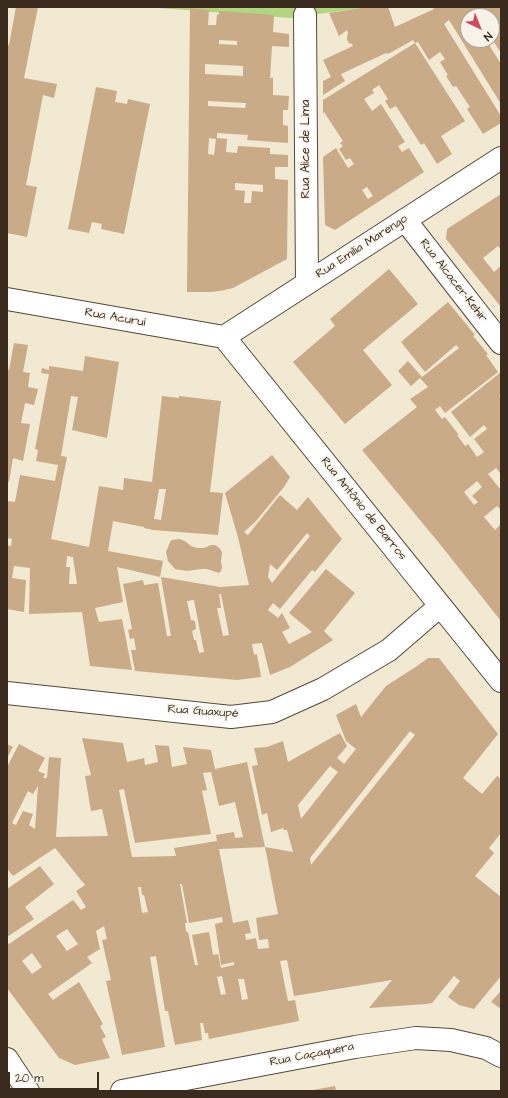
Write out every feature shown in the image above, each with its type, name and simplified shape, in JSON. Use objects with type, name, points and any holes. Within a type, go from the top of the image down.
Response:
[{"type":"street","name":"Rua Alice de Lima","points":[[305,15],[307,283]]},
{"type":"street","name":"Rua Emília Marengo","points":[[224,336],[356,253],[501,158]]},
{"type":"street","name":"Rua Alcacer-Kehir","points":[[405,220],[501,342]]},
{"type":"street","name":"Rua Acuruí","points":[[7,299],[224,336]]},
{"type":"street","name":"Rua Antônio de Barros","points":[[224,336],[501,681]]},
{"type":"street","name":"Rua Guaxupé","points":[[7,693],[231,717],[272,712],[323,689],[389,650],[440,606]]},
{"type":"street","name":"Rua Caçaquera","points":[[122,1091],[355,1047],[416,1038],[451,1040],[486,1048],[501,1056]]},
{"type":"street","points":[[7,1059],[28,1091]]},
{"type":"green space","points":[[145,7],[367,7],[291,18]]},
{"type":"building","points":[[16,7],[38,7],[24,78],[57,84],[54,98],[43,95],[26,185],[37,187],[27,237],[7,233],[7,44],[9,45]]},
{"type":"building","points":[[367,7],[388,7],[395,27],[434,9],[433,7],[501,7],[501,53],[498,48],[500,48],[500,8],[460,8],[460,38],[449,20],[444,24],[501,116],[501,123],[483,134],[467,109],[470,107],[456,86],[453,87],[446,76],[448,75],[440,62],[445,59],[440,52],[429,60],[418,42],[415,43],[413,40],[392,52],[386,53],[341,74],[345,81],[323,95],[323,81],[331,77],[323,60],[353,46],[347,40],[347,30],[339,36],[329,13]]},
{"type":"building","points":[[190,8],[209,10],[208,25],[216,25],[217,14],[219,15],[219,11],[274,15],[273,32],[289,34],[289,47],[272,46],[270,78],[273,78],[273,95],[289,96],[288,110],[283,110],[283,125],[288,126],[288,143],[247,140],[248,135],[217,133],[217,138],[227,139],[226,152],[237,153],[238,146],[270,148],[270,154],[288,155],[288,167],[275,167],[275,179],[288,180],[287,259],[233,288],[210,292],[187,292]],"holes":[[[219,40],[237,41],[237,45],[219,44]],[[205,64],[243,66],[243,76],[205,74]],[[208,101],[246,103],[245,108],[208,106]],[[209,138],[216,139],[214,155],[208,154]],[[235,183],[263,185],[263,192],[252,191],[251,203],[244,203],[245,191],[235,190]]]},
{"type":"building","points":[[415,43],[465,121],[441,136],[452,154],[437,164],[424,143],[421,145],[396,106],[390,109],[385,101],[388,99],[379,85],[372,90],[374,93],[364,99],[372,111],[381,104],[405,142],[398,146],[402,152],[409,148],[424,172],[335,230],[325,225],[323,157],[336,148],[348,168],[354,164],[350,158],[346,160],[339,149],[343,146],[340,143],[343,141],[324,112],[323,114],[323,100]],"holes":[[[367,187],[373,196],[368,199],[362,190]]]},
{"type":"building","points":[[466,48],[491,48],[501,64],[501,104]]},
{"type":"building","points":[[96,87],[117,91],[115,102],[127,104],[128,99],[150,104],[124,234],[101,229],[102,224],[92,222],[89,233],[68,229]]},
{"type":"building","points":[[501,194],[501,250],[498,246],[483,258],[494,272],[501,266],[501,307],[446,239],[447,229]]},
{"type":"building","points":[[389,269],[418,304],[363,350],[392,385],[345,424],[293,362],[335,326],[330,319]]},
{"type":"building","points":[[448,302],[475,335],[473,336],[488,354],[486,355],[498,372],[445,413],[440,406],[435,410],[442,419],[445,417],[459,435],[457,435],[465,446],[468,444],[477,457],[484,452],[474,439],[487,429],[484,425],[470,437],[451,412],[501,372],[501,394],[499,396],[501,399],[501,474],[496,468],[488,474],[501,490],[501,510],[497,506],[484,517],[495,530],[501,524],[501,621],[362,450],[417,407],[410,399],[428,387],[420,378],[411,386],[398,371],[408,361],[422,377],[459,348],[456,345],[425,372],[401,342]],"holes":[[[477,481],[482,487],[472,496],[478,502],[474,505],[464,492]]]},
{"type":"building","points":[[14,343],[28,345],[23,372],[30,373],[28,387],[38,389],[34,405],[25,403],[21,423],[30,424],[23,461],[13,458],[9,482],[7,482],[7,369],[9,370]]},
{"type":"building","points":[[85,356],[119,362],[107,438],[72,430],[78,397],[71,396],[61,456],[67,457],[51,539],[89,547],[99,486],[123,490],[124,478],[152,482],[162,396],[179,398],[179,396],[221,401],[210,492],[223,493],[218,535],[153,530],[113,521],[108,551],[163,561],[160,577],[117,567],[123,602],[95,608],[99,622],[122,619],[132,670],[90,666],[82,612],[29,614],[30,568],[14,566],[12,578],[26,580],[24,612],[7,609],[7,545],[11,546],[12,539],[7,538],[7,501],[15,502],[20,475],[55,481],[58,465],[36,461],[38,450],[35,449],[49,374],[41,373],[42,368],[49,370],[49,366],[83,371]],"holes":[[[159,489],[166,489],[161,520],[154,519]],[[67,556],[73,557],[77,584],[69,584],[70,567],[66,567]]]},
{"type":"building","points":[[272,455],[290,477],[284,487],[256,521],[244,532],[248,535],[280,495],[297,510],[308,497],[342,539],[315,572],[312,570],[280,609],[273,603],[268,610],[278,618],[282,613],[290,628],[282,632],[289,644],[312,632],[289,613],[326,569],[355,593],[324,631],[333,640],[290,667],[270,675],[262,643],[252,644],[254,655],[257,654],[261,677],[237,680],[135,671],[131,650],[136,650],[134,638],[130,639],[128,630],[132,629],[123,584],[143,580],[144,585],[158,583],[167,636],[171,636],[161,577],[220,587],[249,585],[238,537],[225,493]],"holes":[[[307,533],[310,536],[272,583],[268,577],[270,564],[277,570]],[[219,594],[221,594],[229,635],[223,636],[217,608],[221,608]],[[194,600],[204,652],[199,653],[196,640],[194,640],[192,631],[196,629],[195,621],[191,620],[187,601]]]},
{"type":"building","points":[[179,539],[197,548],[204,548],[211,545],[218,547],[222,552],[221,571],[219,573],[207,569],[187,571],[175,569],[168,561],[166,552],[172,540]]},
{"type":"building","points":[[428,658],[439,658],[498,734],[463,778],[482,794],[497,776],[501,779],[501,833],[489,848],[494,853],[475,876],[501,897],[501,976],[474,1009],[459,1005],[448,997],[460,981],[454,976],[432,1003],[426,1004],[369,1008],[392,980],[294,996],[287,960],[280,961],[288,1001],[295,1000],[299,1021],[209,1039],[208,1033],[205,1033],[203,1023],[200,1023],[202,1040],[175,1045],[168,1011],[165,1011],[156,956],[150,957],[165,1047],[122,1055],[106,981],[111,980],[102,940],[107,939],[104,926],[96,931],[100,949],[87,957],[92,963],[48,994],[53,1000],[79,982],[103,1024],[100,1026],[106,1037],[102,1039],[110,1058],[75,1065],[59,1058],[7,988],[7,943],[9,944],[73,900],[81,910],[86,907],[76,891],[85,885],[55,848],[13,876],[8,870],[7,871],[7,767],[19,744],[45,758],[38,771],[45,774],[43,778],[47,778],[49,757],[61,758],[56,837],[108,836],[102,809],[91,811],[85,776],[91,775],[82,738],[123,743],[127,762],[144,758],[145,765],[158,762],[155,745],[169,746],[172,767],[187,764],[183,747],[211,750],[215,769],[247,762],[265,847],[293,852],[287,830],[284,830],[283,828],[271,832],[267,813],[262,815],[252,766],[258,765],[254,748],[267,747],[283,741],[288,762],[340,733],[347,746],[337,758],[344,764],[356,749],[346,741],[336,715],[356,704],[361,717],[386,686]],"holes":[[[410,731],[415,735],[311,865],[310,858]],[[330,766],[338,772],[301,819],[298,805]],[[211,772],[219,806],[235,802],[243,837],[235,838],[234,832],[216,835],[217,841],[174,848],[176,856],[132,857],[119,790],[124,789],[135,843],[211,834],[202,791],[207,790],[203,773]],[[38,786],[35,829],[29,825],[33,814],[23,811],[16,825],[12,823],[28,791],[33,794]],[[265,847],[278,914],[256,918],[259,940],[268,939],[269,948],[258,949],[256,938],[246,940],[245,934],[251,933],[248,920],[233,923],[219,849]],[[180,884],[182,884],[189,923],[222,917],[223,922],[215,924],[221,965],[234,962],[234,965],[221,968],[218,954],[213,955],[209,932],[192,935],[198,965],[195,965],[188,932],[186,932],[185,923],[187,923]],[[138,887],[141,887],[148,912],[142,913]],[[67,929],[78,944],[67,951],[56,936]],[[32,953],[42,967],[32,974],[22,961]],[[222,976],[226,994],[221,995],[217,977]],[[238,979],[244,979],[248,999],[242,1000]]]},
{"type":"building","points":[[7,744],[13,747],[7,758]]},
{"type":"building","points":[[40,866],[54,884],[25,907],[34,919],[7,937],[7,889]]},
{"type":"building","points":[[501,991],[501,1009],[491,1002]]},
{"type":"building","points":[[335,1086],[336,1091],[313,1091],[313,1090]]}]
